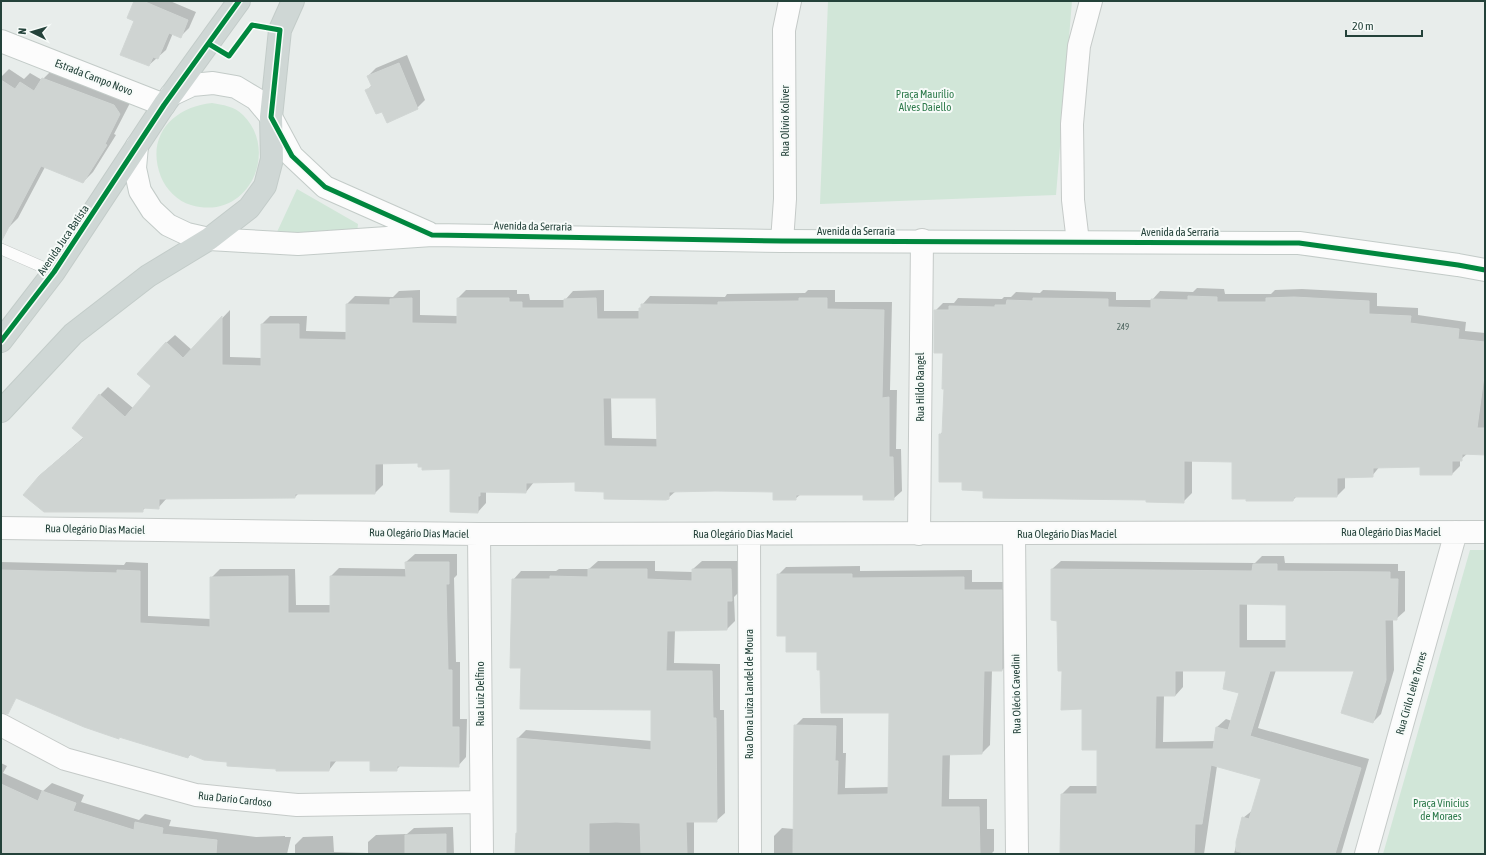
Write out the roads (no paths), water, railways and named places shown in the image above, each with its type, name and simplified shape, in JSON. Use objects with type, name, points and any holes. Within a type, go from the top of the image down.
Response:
[{"type":"main road","points":[[167,100],[239,1]]},
{"type":"main road","points":[[1,411],[73,334],[148,276],[209,240],[249,208],[265,186],[272,159],[271,117],[280,30],[293,1]]},
{"type":"main road","name":"Avenida Juca Batista","points":[[1,342],[54,272],[167,100]]},
{"type":"street","name":"Rua Olívio Koliver","points":[[782,241],[785,199],[784,30],[790,1]]},
{"type":"street","points":[[1078,242],[1073,200],[1072,124],[1079,46],[1091,1]]},
{"type":"street","name":"Estrada Campo Novo","points":[[1,41],[167,100]]},
{"type":"street","name":"Avenida da Serraria","points":[[167,100],[192,85],[213,83],[236,87],[256,99],[271,117],[292,156],[325,188],[432,234]]},
{"type":"street","name":"Avenida da Serraria","points":[[137,146],[135,168],[140,191],[152,210],[168,225],[187,234],[209,240],[298,244],[432,234],[782,241],[922,240],[1299,243],[1485,270]]},
{"type":"street","name":"Rua Hildo Rangel","points":[[919,534],[920,275],[922,240]]},
{"type":"street","name":"Rua Olegário Dias Maciel","points":[[1,528],[479,534],[1485,532]]},
{"type":"street","name":"Rua Cirilo Leite Torres","points":[[1366,854],[1456,532]]},
{"type":"street","name":"Rua Luiz Delfino","points":[[479,534],[482,854]]},
{"type":"street","name":"Rua Dona Luiza Landel de Moura","points":[[749,534],[750,854]]},
{"type":"street","name":"Rua Olécio Cavedini","points":[[1014,534],[1017,854]]},
{"type":"street","name":"Rua Dario Cardoso","points":[[1,725],[65,759],[196,795],[297,805],[481,802]]},
{"type":"lane","points":[[1,249],[54,272]]},
{"type":"park label","name":"Praça Maurílio Alves Daiello","points":[[925,100]]},
{"type":"park label","name":"Praça Vinicius de Moraes","points":[[1441,809]]}]
